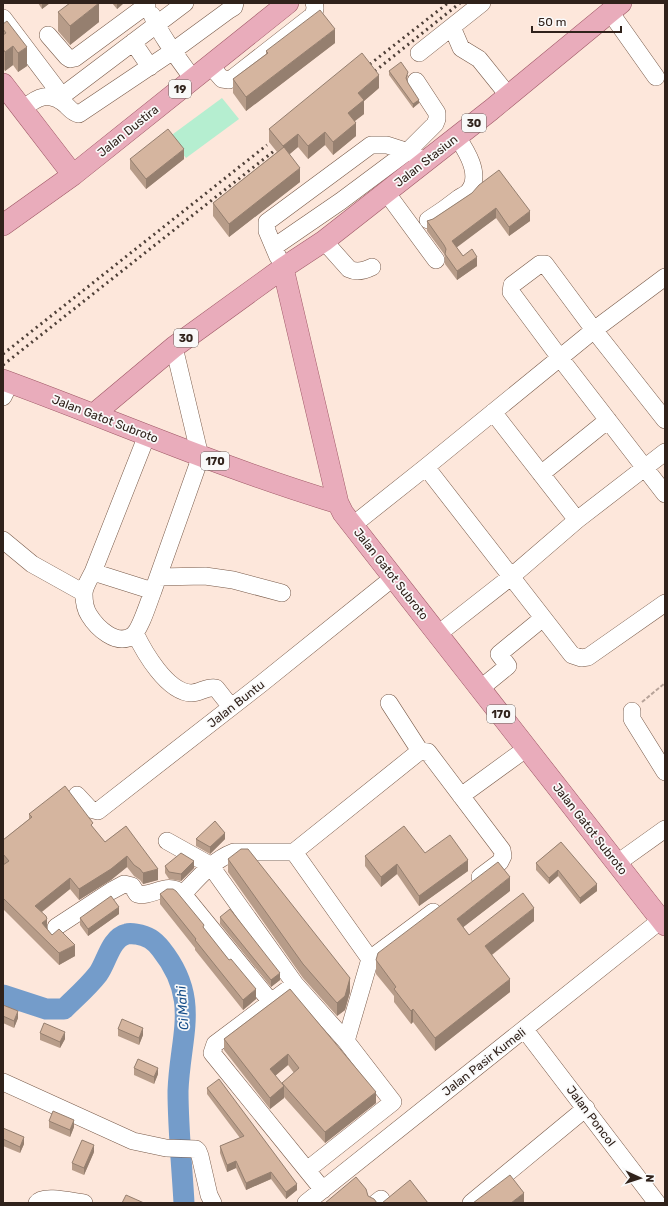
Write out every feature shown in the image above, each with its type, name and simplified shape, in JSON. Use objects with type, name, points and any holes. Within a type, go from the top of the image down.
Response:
[{"type":"main road","name":"Jalan Dustira","points":[[3,225],[73,175],[288,3]]},
{"type":"main road","name":"Jalan Stasiun","points":[[94,414],[174,347],[283,268],[324,241],[457,137],[616,7]]},
{"type":"main road","points":[[3,84],[73,175]]},
{"type":"main road","points":[[283,268],[338,503]]},
{"type":"main road","name":"Jalan Gatot Subroto","points":[[5,387],[94,414],[200,456],[338,503],[343,513],[481,688],[616,864],[663,922]]},
{"type":"main road","points":[[302,492],[319,490],[327,482],[331,472]]},
{"type":"street","points":[[23,109],[32,101],[42,97],[60,97],[185,3]]},
{"type":"street","points":[[3,18],[60,97],[73,112],[79,114],[173,51],[234,7],[235,3]]},
{"type":"street","points":[[210,65],[222,79],[229,80],[312,16],[316,6],[314,3]]},
{"type":"street","points":[[419,53],[482,3]]},
{"type":"street","points":[[48,35],[67,57],[70,59],[75,58],[148,4],[156,25],[193,79]]},
{"type":"street","points":[[616,7],[656,77]]},
{"type":"street","points":[[452,27],[461,48],[479,59],[508,95]]},
{"type":"street","points":[[133,42],[150,66]]},
{"type":"street","points":[[90,74],[108,95]]},
{"type":"street","points":[[274,248],[408,152],[434,124],[437,119],[437,113],[416,81]]},
{"type":"street","points":[[428,220],[469,191],[472,183],[474,173],[471,162],[457,137]]},
{"type":"street","points":[[283,268],[267,231],[268,222],[371,145],[387,145],[408,152],[431,157]]},
{"type":"street","points":[[386,192],[436,260]]},
{"type":"street","points":[[324,241],[349,269],[354,272],[365,271],[372,267]]},
{"type":"street","points":[[665,420],[594,330],[545,264],[540,264],[512,285],[511,292],[560,358],[646,467],[665,494]]},
{"type":"street","points":[[353,525],[594,330],[665,277]]},
{"type":"street","points":[[147,434],[84,593],[85,606],[88,615],[108,635],[117,638],[127,638],[135,634],[140,624],[200,456],[174,347]]},
{"type":"street","points":[[493,412],[577,520]]},
{"type":"street","points":[[541,474],[608,420]]},
{"type":"street","points":[[438,634],[512,576],[577,520],[665,452]]},
{"type":"street","points":[[426,467],[572,655],[581,658],[588,657],[665,603]]},
{"type":"street","points":[[3,540],[32,564],[84,593]]},
{"type":"street","points":[[93,572],[155,584],[205,576],[233,580],[282,593]]},
{"type":"street","name":"Jalan Buntu","points":[[76,795],[90,809],[98,811],[394,577]]},
{"type":"street","points":[[481,688],[508,666],[499,654],[543,618]]},
{"type":"street","points":[[135,634],[157,670],[170,683],[190,693],[216,688],[231,707]]},
{"type":"street","points":[[389,703],[420,751]]},
{"type":"street","points":[[632,711],[632,719],[665,772]]},
{"type":"street","points":[[461,796],[527,748]]},
{"type":"street","points":[[183,894],[210,865],[234,852],[294,852],[420,751],[428,752],[502,850],[503,856],[500,862],[469,885]]},
{"type":"street","points":[[616,864],[665,829]]},
{"type":"street","points":[[167,841],[210,865],[295,984],[346,1041],[393,1102],[307,1170]]},
{"type":"street","points":[[294,852],[370,959]]},
{"type":"street","points":[[56,927],[124,884],[132,886],[137,894],[142,896],[167,888],[179,890],[270,1002]]},
{"type":"street","points":[[346,1041],[370,959],[444,904]]},
{"type":"street","name":"Jalan Pasir Kumeli","points":[[306,1203],[663,922]]},
{"type":"street","points":[[295,984],[214,1044],[212,1053],[323,1190]]},
{"type":"street","name":"Jalan Poncol","points":[[525,1030],[657,1203]]},
{"type":"street","points":[[3,1082],[133,1141],[160,1148],[198,1151],[209,1195],[213,1203]]},
{"type":"street","points":[[471,1203],[586,1108]]},
{"type":"street","points":[[37,1203],[38,1200],[42,1199],[84,1203]]},
{"type":"path","points":[[632,711],[665,683]]},
{"type":"green space","points":[[222,98],[239,119],[186,158],[169,137]]},
{"type":"building","points":[[70,3],[99,3],[70,26],[58,12]]},
{"type":"building","points":[[320,10],[335,29],[246,97],[233,79],[268,53],[266,51]]},
{"type":"building","points":[[7,21],[27,47],[18,53],[13,46],[5,52],[3,49],[3,35],[6,33],[3,29],[3,24]]},
{"type":"building","points":[[362,53],[379,75],[358,93],[364,100],[348,113],[356,123],[333,142],[325,132],[308,146],[298,134],[283,146],[269,129]]},
{"type":"building","points":[[401,62],[408,72],[406,78],[408,83],[419,100],[413,104],[389,71]]},
{"type":"building","points":[[168,129],[184,149],[146,179],[130,159]]},
{"type":"building","points":[[284,147],[300,168],[229,224],[213,203]]},
{"type":"building","points":[[499,170],[530,211],[509,227],[496,208],[452,241],[463,256],[472,249],[477,257],[457,271],[445,254],[446,249],[444,245],[427,221],[433,219],[472,193],[479,185]]},
{"type":"building","points":[[65,786],[93,823],[91,825],[105,842],[126,826],[158,869],[143,873],[127,856],[111,869],[79,889],[70,878],[35,906],[46,916],[47,919],[42,923],[52,935],[59,929],[75,945],[59,953],[3,898],[3,865],[9,861],[3,854],[3,840],[32,817],[29,814]]},
{"type":"building","points":[[215,821],[225,833],[210,847],[196,839]]},
{"type":"building","points":[[404,826],[425,853],[450,835],[468,860],[419,896],[397,864],[381,877],[365,856]]},
{"type":"building","points":[[561,842],[597,884],[580,898],[558,870],[549,878],[536,863]]},
{"type":"building","points":[[241,849],[248,849],[350,978],[345,996],[337,1003],[303,964],[228,859]]},
{"type":"building","points":[[181,853],[194,861],[181,874],[169,872],[165,866]]},
{"type":"building","points":[[498,862],[510,877],[457,919],[469,935],[523,893],[534,908],[485,946],[510,979],[435,1038],[413,1009],[411,1011],[394,989],[396,987],[376,960],[378,953]]},
{"type":"building","points":[[167,889],[173,889],[176,891],[204,925],[203,927],[229,960],[231,959],[256,989],[243,1000],[160,894]]},
{"type":"building","points":[[111,896],[119,907],[88,929],[80,918]]},
{"type":"building","points":[[230,909],[280,973],[271,980],[220,917]]},
{"type":"building","points":[[290,989],[376,1092],[325,1132],[282,1083],[299,1068],[288,1054],[270,1069],[284,1086],[270,1098],[224,1039]]},
{"type":"building","points":[[3,1005],[18,1011],[14,1021],[3,1016]]},
{"type":"building","points":[[122,1019],[143,1028],[139,1038],[118,1029]]},
{"type":"building","points":[[44,1023],[65,1032],[60,1042],[40,1033]]},
{"type":"building","points":[[138,1059],[158,1068],[154,1077],[134,1068]]},
{"type":"building","points":[[219,1079],[297,1184],[286,1192],[271,1172],[246,1183],[236,1161],[227,1165],[220,1146],[244,1136],[207,1088]]},
{"type":"building","points":[[53,1111],[74,1120],[70,1130],[49,1121]]},
{"type":"building","points":[[3,1128],[24,1137],[20,1147],[3,1139]]},
{"type":"building","points":[[82,1140],[94,1145],[84,1168],[72,1163]]},
{"type":"building","points":[[510,1175],[524,1193],[511,1203],[473,1203]]},
{"type":"building","points":[[356,1177],[366,1189],[368,1196],[374,1199],[377,1203],[325,1203]]},
{"type":"building","points":[[410,1180],[428,1203],[382,1203]]},
{"type":"building","points":[[126,1195],[144,1203],[122,1203]]},
{"type":"waterway","name":"Ci Mahi","points":[[3,995],[46,1009],[64,1009],[98,974],[113,945],[121,936],[136,934],[147,937],[161,949],[173,967],[181,984],[184,1001],[184,1035],[178,1091],[179,1133],[184,1203]]},
{"type":"railway","points":[[365,68],[448,3]]},
{"type":"railway","points":[[370,75],[460,3]]},
{"type":"railway","points":[[3,354],[267,145]]},
{"type":"railway","points":[[3,365],[274,151]]}]
